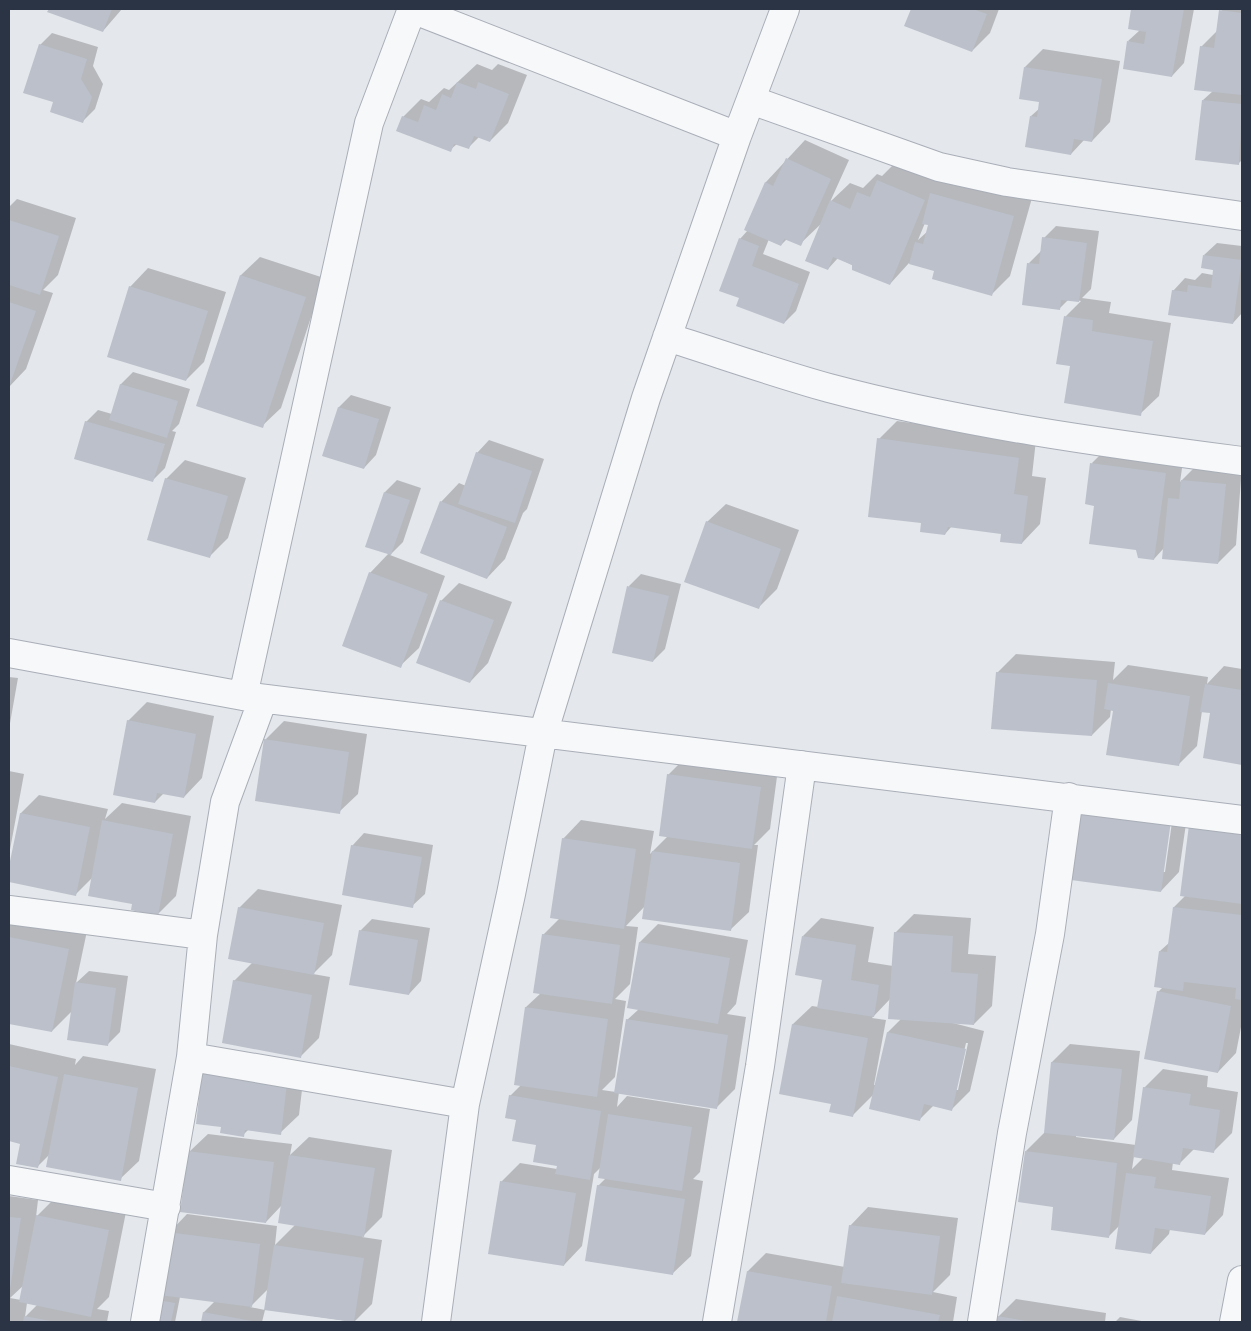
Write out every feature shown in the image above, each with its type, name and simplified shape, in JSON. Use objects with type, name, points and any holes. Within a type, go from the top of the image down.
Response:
[{"type":"street","points":[[145,1322],[191,1057],[204,935],[225,802],[253,698],[369,123],[412,9],[736,136]]},
{"type":"street","points":[[436,1322],[465,1104],[511,894],[543,734],[646,398],[736,136],[785,9]]},
{"type":"street","points":[[751,100],[939,167],[1007,182],[1242,216]]},
{"type":"street","points":[[667,337],[829,388],[915,407],[1080,440],[1242,461]]},
{"type":"street","points":[[9,653],[253,698],[1069,797],[1242,820]]},
{"type":"street","points":[[717,1322],[760,1066],[802,765]]},
{"type":"street","points":[[982,1322],[1012,1133],[1050,934],[1069,797]]},
{"type":"street","points":[[9,910],[204,935]]},
{"type":"street","points":[[191,1057],[465,1104]]},
{"type":"street","points":[[9,1180],[166,1207]]},
{"type":"street","points":[[1234,1322],[1242,1280]]},
{"type":"building","points":[[49,9],[112,9],[103,32],[47,12]]},
{"type":"building","points":[[911,9],[973,9],[987,14],[972,52],[904,26]]},
{"type":"building","points":[[1131,9],[1184,9],[1172,77],[1123,69],[1127,41],[1144,44],[1146,32],[1128,29]]},
{"type":"building","points":[[1219,10],[1242,13],[1242,95],[1194,90],[1200,46],[1214,48]]},
{"type":"building","points":[[39,44],[87,59],[81,79],[92,97],[83,123],[50,112],[53,102],[23,93]]},
{"type":"building","points":[[1024,67],[1102,79],[1092,142],[1074,139],[1071,155],[1025,147],[1030,116],[1037,117],[1039,102],[1019,99]]},
{"type":"building","points":[[457,82],[476,89],[478,82],[509,94],[490,142],[474,136],[469,149],[454,144],[451,152],[396,131],[402,116],[418,122],[424,105],[436,110],[442,94],[451,98]]},
{"type":"building","points":[[1202,100],[1242,104],[1239,165],[1195,160]]},
{"type":"building","points":[[786,158],[831,179],[801,246],[784,239],[781,246],[744,230],[765,182],[773,186]]},
{"type":"building","points":[[877,180],[925,200],[890,285],[852,270],[852,265],[833,257],[828,270],[805,261],[830,200],[850,209],[857,192],[870,197]]},
{"type":"building","points":[[930,193],[1014,216],[992,296],[932,279],[934,271],[909,264],[915,242],[923,244],[928,225],[922,224]]},
{"type":"building","points":[[9,220],[59,236],[40,295],[9,285]]},
{"type":"building","points":[[1042,237],[1087,243],[1079,302],[1061,300],[1060,310],[1022,305],[1027,263],[1039,264]]},
{"type":"building","points":[[739,238],[759,246],[752,266],[799,284],[784,324],[736,306],[739,298],[719,291]]},
{"type":"building","points":[[1203,255],[1242,260],[1233,324],[1168,315],[1172,290],[1187,292],[1188,285],[1211,288],[1213,270],[1201,268]]},
{"type":"building","points":[[240,275],[306,297],[263,428],[196,406]]},
{"type":"building","points":[[129,286],[208,311],[186,381],[107,357]]},
{"type":"building","points":[[9,302],[36,311],[9,387]]},
{"type":"building","points":[[1064,316],[1093,320],[1092,331],[1153,341],[1141,416],[1064,403],[1070,366],[1056,364]]},
{"type":"building","points":[[120,384],[178,401],[167,438],[109,420]]},
{"type":"building","points":[[338,407],[379,419],[364,469],[322,456]]},
{"type":"building","points":[[85,421],[165,444],[153,482],[74,459]]},
{"type":"building","points":[[877,438],[1019,458],[1014,494],[1028,496],[1022,544],[1000,542],[1001,534],[948,527],[945,535],[920,532],[921,523],[868,517]]},
{"type":"building","points":[[476,452],[532,471],[515,523],[458,504]]},
{"type":"building","points":[[1090,463],[1166,473],[1154,560],[1138,558],[1136,550],[1089,544],[1094,506],[1085,504]]},
{"type":"building","points":[[165,478],[228,496],[210,558],[147,540]]},
{"type":"building","points":[[1181,480],[1226,484],[1218,564],[1162,559],[1168,498],[1179,499]]},
{"type":"building","points":[[384,492],[410,500],[391,555],[365,547]]},
{"type":"building","points":[[440,501],[507,527],[487,579],[420,553]]},
{"type":"building","points":[[706,521],[781,549],[759,609],[684,582]]},
{"type":"building","points":[[369,572],[428,594],[401,668],[342,646]]},
{"type":"building","points":[[627,586],[669,596],[653,662],[612,653]]},
{"type":"building","points":[[440,600],[494,620],[470,683],[416,663]]},
{"type":"building","points":[[996,672],[1097,680],[1092,736],[991,729]]},
{"type":"building","points":[[1108,683],[1190,696],[1179,766],[1106,755],[1113,711],[1104,709]]},
{"type":"building","points":[[1205,684],[1242,690],[1242,765],[1203,758],[1210,713],[1200,712]]},
{"type":"building","points":[[127,720],[196,734],[184,798],[157,793],[155,803],[113,795]]},
{"type":"building","points":[[264,739],[349,752],[340,814],[255,801]]},
{"type":"building","points":[[667,774],[761,787],[752,849],[659,836]]},
{"type":"building","points":[[1081,808],[1171,821],[1161,892],[1071,880]]},
{"type":"building","points":[[20,813],[90,827],[76,896],[9,882],[9,866]]},
{"type":"building","points":[[102,820],[173,834],[158,916],[131,910],[132,904],[88,896]]},
{"type":"building","points":[[1189,825],[1242,831],[1242,904],[1180,896]]},
{"type":"building","points":[[562,838],[636,849],[624,929],[550,918]]},
{"type":"building","points":[[351,845],[422,857],[413,908],[342,895]]},
{"type":"building","points":[[652,851],[740,863],[731,931],[642,919]]},
{"type":"building","points":[[238,907],[324,923],[314,975],[228,959]]},
{"type":"building","points":[[1173,907],[1242,915],[1242,1000],[1235,999],[1236,988],[1184,982],[1183,991],[1154,987],[1159,951],[1167,952]]},
{"type":"building","points":[[359,930],[418,940],[409,995],[349,985]]},
{"type":"building","points":[[894,932],[953,936],[951,972],[978,974],[974,1025],[888,1019]]},
{"type":"building","points":[[542,934],[620,945],[612,1004],[533,993]]},
{"type":"building","points":[[802,936],[856,945],[851,980],[879,985],[874,1017],[817,1008],[822,980],[795,975]]},
{"type":"building","points":[[9,937],[69,949],[52,1032],[9,1024]]},
{"type":"building","points":[[639,942],[730,958],[718,1024],[627,1008]]},
{"type":"building","points":[[233,980],[312,995],[301,1058],[222,1043]]},
{"type":"building","points":[[75,982],[116,988],[108,1046],[67,1040]]},
{"type":"building","points":[[1157,991],[1231,1006],[1218,1073],[1144,1059]]},
{"type":"building","points":[[525,1007],[608,1019],[597,1097],[514,1085]]},
{"type":"building","points":[[626,1019],[728,1035],[717,1109],[614,1093]]},
{"type":"building","points":[[792,1024],[868,1038],[853,1117],[829,1112],[831,1104],[779,1094]]},
{"type":"building","points":[[887,1032],[966,1049],[952,1111],[924,1104],[920,1121],[869,1109]]},
{"type":"building","points":[[1051,1062],[1122,1069],[1114,1140],[1044,1133]]},
{"type":"building","points":[[9,1066],[58,1077],[38,1168],[16,1164],[20,1144],[9,1141]]},
{"type":"building","points":[[202,1072],[287,1083],[281,1135],[245,1130],[244,1137],[220,1133],[221,1127],[196,1124]]},
{"type":"building","points":[[64,1074],[138,1088],[121,1181],[46,1167]]},
{"type":"building","points":[[1143,1087],[1191,1094],[1189,1105],[1220,1110],[1214,1153],[1183,1148],[1180,1165],[1133,1157]]},
{"type":"building","points":[[509,1095],[601,1111],[590,1180],[555,1174],[557,1166],[533,1162],[536,1145],[512,1141],[516,1120],[505,1118]]},
{"type":"building","points":[[608,1114],[692,1127],[682,1191],[598,1178]]},
{"type":"building","points":[[188,1151],[274,1162],[266,1223],[180,1212]]},
{"type":"building","points":[[1025,1151],[1117,1163],[1109,1238],[1051,1230],[1053,1207],[1018,1202]]},
{"type":"building","points":[[289,1155],[375,1168],[364,1237],[278,1223]]},
{"type":"building","points":[[1126,1173],[1156,1177],[1154,1188],[1211,1196],[1205,1235],[1155,1228],[1151,1254],[1115,1249]]},
{"type":"building","points":[[500,1181],[576,1193],[564,1266],[488,1254]]},
{"type":"building","points":[[597,1185],[685,1199],[673,1275],[585,1261]]},
{"type":"building","points":[[36,1215],[109,1230],[91,1317],[19,1302]]},
{"type":"building","points":[[9,1217],[21,1218],[10,1289],[9,1289]]},
{"type":"building","points":[[849,1225],[940,1236],[932,1295],[841,1283]]},
{"type":"building","points":[[167,1232],[260,1244],[252,1307],[159,1295]]},
{"type":"building","points":[[274,1245],[364,1258],[354,1322],[264,1310]]},
{"type":"building","points":[[747,1271],[832,1286],[826,1322],[737,1322]]},
{"type":"building","points":[[837,1296],[940,1315],[938,1322],[832,1322]]},
{"type":"building","points":[[153,1299],[175,1303],[171,1322],[149,1322]]},
{"type":"building","points":[[203,1312],[252,1321],[252,1322],[201,1322]]},
{"type":"building","points":[[24,1316],[51,1321],[23,1322]]},
{"type":"building","points":[[997,1316],[1026,1321],[1026,1322],[996,1322]]}]
